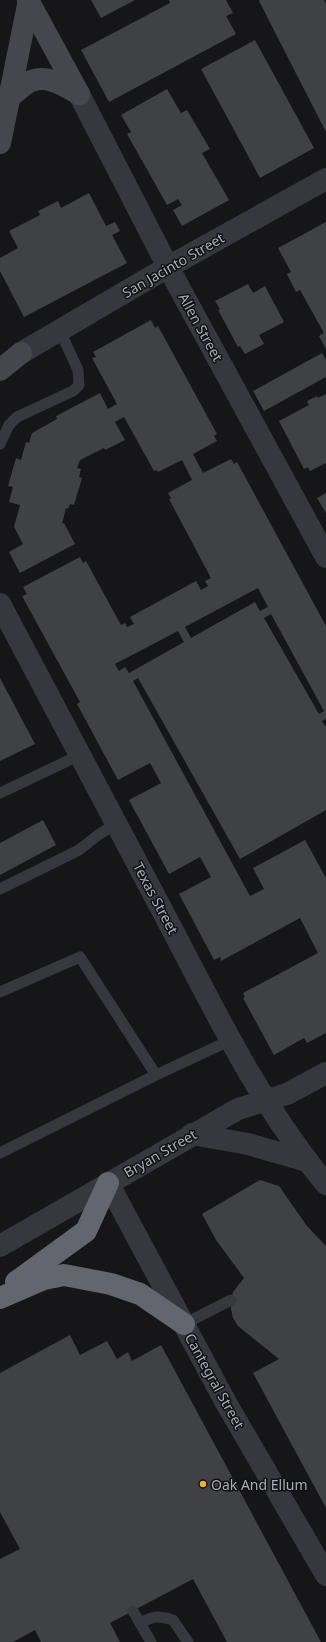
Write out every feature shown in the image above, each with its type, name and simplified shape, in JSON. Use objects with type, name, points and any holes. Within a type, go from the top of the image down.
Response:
[{"type":"highway","points":[[0,1294],[86,1231],[108,1183]]},
{"type":"highway","points":[[0,1298],[44,1279],[64,1275],[111,1284],[140,1294],[184,1324]]},
{"type":"main road","points":[[28,1],[79,94]]},
{"type":"main road","points":[[0,143],[28,1]]},
{"type":"main road","points":[[9,98],[30,82],[46,78],[60,83],[79,94]]},
{"type":"main road","points":[[0,350],[21,353]]},
{"type":"main road","points":[[0,370],[21,353]]},
{"type":"street","name":"Allen Street","points":[[79,94],[168,267],[326,557]]},
{"type":"street","name":"San Jacinto Street","points":[[21,353],[168,267],[326,179]]},
{"type":"street","name":"Texas Street","points":[[0,604],[231,1040],[267,1100],[307,1161],[326,1184]]},
{"type":"street","name":"Bryan Street","points":[[0,1246],[238,1108],[287,1094],[326,1072]]},
{"type":"street","points":[[192,1134],[248,1144],[307,1161]]},
{"type":"street","name":"Cantegral Street","points":[[108,1183],[130,1228],[225,1401],[326,1575]]},
{"type":"lane","points":[[0,444],[9,425],[17,417],[73,391],[79,385],[78,370],[60,331]]},
{"type":"lane","points":[[0,793],[80,755]]},
{"type":"lane","points":[[0,889],[79,850],[98,835],[116,824]]},
{"type":"lane","points":[[0,992],[80,957],[156,1075]]},
{"type":"lane","points":[[0,1153],[156,1075],[231,1040]]},
{"type":"lane","points":[[184,1324],[231,1300]]},
{"type":"lane","points":[[133,1611],[151,1642]]},
{"type":"lane","points":[[140,1623],[152,1617],[162,1616],[173,1620],[188,1642]]},
{"type":"building","points":[[91,0],[135,0],[101,18]]},
{"type":"building","points":[[169,0],[226,0],[233,13],[226,16],[236,34],[109,102],[81,50],[170,3]]},
{"type":"building","points":[[324,0],[326,4],[326,132],[259,1]]},
{"type":"building","points":[[255,40],[314,148],[260,178],[201,69]]},
{"type":"building","points":[[167,89],[181,113],[187,110],[210,149],[202,153],[229,200],[182,226],[173,210],[182,205],[178,199],[167,205],[127,134],[131,132],[121,115]]},
{"type":"building","points":[[89,193],[106,226],[115,222],[120,231],[112,235],[127,263],[24,317],[0,271],[0,258],[18,248],[9,231],[40,215],[38,211],[58,201],[61,208]]},
{"type":"building","points":[[326,222],[326,349],[319,336],[324,333],[300,290],[296,292],[287,274],[291,272],[278,248]]},
{"type":"building","points":[[248,284],[253,293],[265,286],[284,322],[259,335],[264,344],[245,354],[240,346],[238,347],[218,310],[220,309],[215,301]]},
{"type":"building","points":[[151,320],[155,328],[158,326],[217,434],[214,436],[217,441],[193,454],[203,473],[231,459],[234,464],[237,462],[326,626],[326,719],[322,721],[326,727],[326,810],[240,859],[138,678],[133,681],[250,896],[264,889],[253,868],[305,840],[326,878],[326,1033],[307,1043],[304,1038],[274,1055],[243,998],[245,997],[243,993],[318,953],[300,918],[221,961],[220,957],[214,960],[179,894],[211,877],[200,857],[169,874],[129,800],[161,783],[150,763],[118,780],[77,704],[80,702],[22,596],[27,594],[23,587],[80,557],[83,563],[86,561],[121,625],[125,623],[127,627],[134,624],[130,617],[196,581],[201,590],[208,586],[205,581],[211,578],[169,499],[171,498],[168,493],[192,480],[182,460],[158,472],[157,470],[154,471],[124,417],[115,422],[125,440],[105,450],[104,448],[80,460],[77,468],[81,469],[79,477],[82,478],[74,505],[70,504],[68,509],[66,508],[62,524],[64,523],[75,544],[20,573],[9,552],[23,544],[14,527],[20,505],[9,502],[13,487],[8,486],[16,458],[21,460],[26,442],[29,443],[32,433],[57,419],[56,416],[100,393],[108,409],[117,404],[92,358],[96,357],[93,352]],"holes":[[[258,588],[268,607],[260,611],[255,602],[191,638],[185,627]],[[271,614],[324,711],[319,714],[264,618]],[[178,631],[184,642],[129,673],[125,667],[119,671],[115,664]]]},
{"type":"building","points":[[322,353],[326,360],[326,377],[264,411],[253,391]]},
{"type":"building","points":[[326,394],[326,463],[310,471],[308,467],[304,469],[279,421],[309,405],[307,401],[317,396],[318,398]]},
{"type":"building","points":[[326,493],[326,513],[317,498]]},
{"type":"building","points":[[0,678],[35,744],[0,761]]},
{"type":"building","points":[[43,820],[56,845],[0,875],[0,843]]},
{"type":"building","points":[[260,1180],[279,1186],[307,1226],[326,1246],[326,1508],[253,1373],[279,1359],[238,1326],[233,1318],[231,1300],[233,1292],[244,1278],[216,1240],[202,1214]]},
{"type":"building","points":[[70,1335],[80,1355],[107,1341],[117,1359],[128,1352],[132,1361],[161,1345],[321,1642],[227,1642],[193,1579],[110,1623],[120,1642],[41,1642],[35,1630],[13,1642],[0,1642],[0,1559],[20,1549],[0,1512],[0,1373]]},
{"type":"place","name":"Oak And Ellum","points":[[203,1484]]}]
